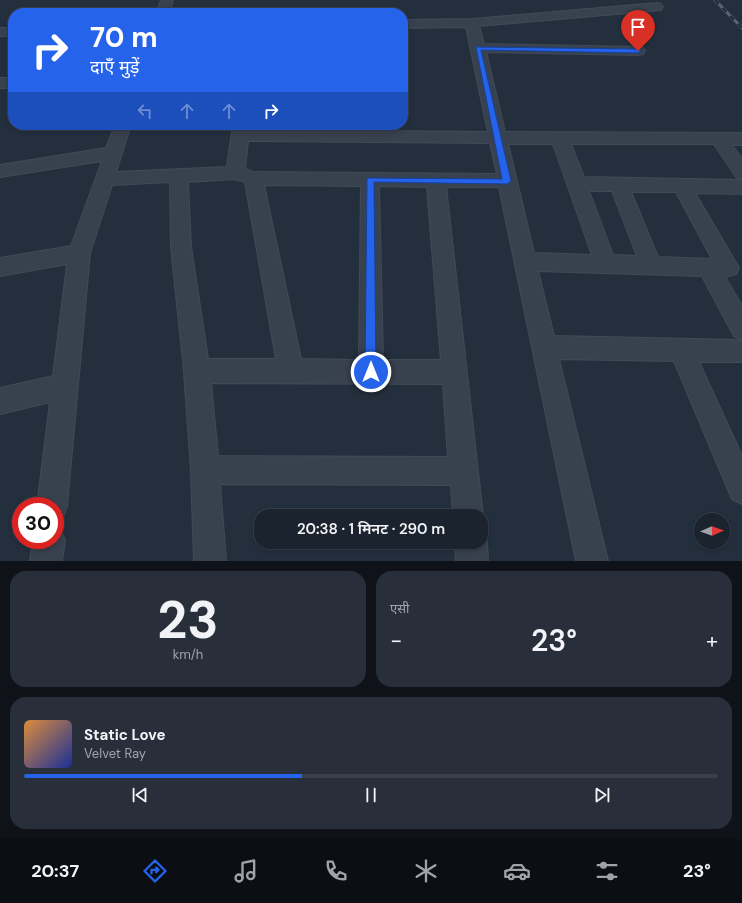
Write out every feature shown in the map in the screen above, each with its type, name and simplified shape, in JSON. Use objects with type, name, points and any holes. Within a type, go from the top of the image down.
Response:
[{"type":"street","points":[[408,24],[472,23],[657,7]]},
{"type":"street","points":[[472,23],[592,561]]},
{"type":"street","points":[[478,48],[638,51]]},
{"type":"street","points":[[53,497],[79,253],[121,130]]},
{"type":"street","points":[[291,372],[244,176],[241,130],[378,131],[497,138],[742,139]]},
{"type":"street","points":[[560,138],[606,264]]},
{"type":"street","points":[[719,139],[742,174]]},
{"type":"street","points":[[0,171],[114,153]]},
{"type":"street","points":[[104,179],[179,176],[244,176],[370,180],[507,181]]},
{"type":"street","points":[[179,176],[181,247],[197,371],[205,470],[210,561]]},
{"type":"street","points":[[370,180],[371,372]]},
{"type":"street","points":[[436,181],[467,509]]},
{"type":"street","points":[[577,184],[742,187]]},
{"type":"street","points":[[619,184],[651,266]]},
{"type":"street","points":[[526,262],[728,268],[682,186]]},
{"type":"street","points":[[0,267],[79,253]]},
{"type":"street","points":[[709,268],[742,328]]},
{"type":"street","points":[[544,347],[742,351]]},
{"type":"street","points":[[682,350],[742,489]]},
{"type":"street","points":[[197,371],[454,372]]},
{"type":"street","points":[[0,401],[65,386]]},
{"type":"street","points":[[205,470],[464,471]]},
{"type":"street","points":[[46,561],[48,549]]},
{"type":"street","points":[[471,549],[472,561]]},
{"type":"railway","points":[[715,0],[742,28]]},
{"type":"route","points":[[371,372],[370,180],[507,181],[478,48],[638,51]]}]
